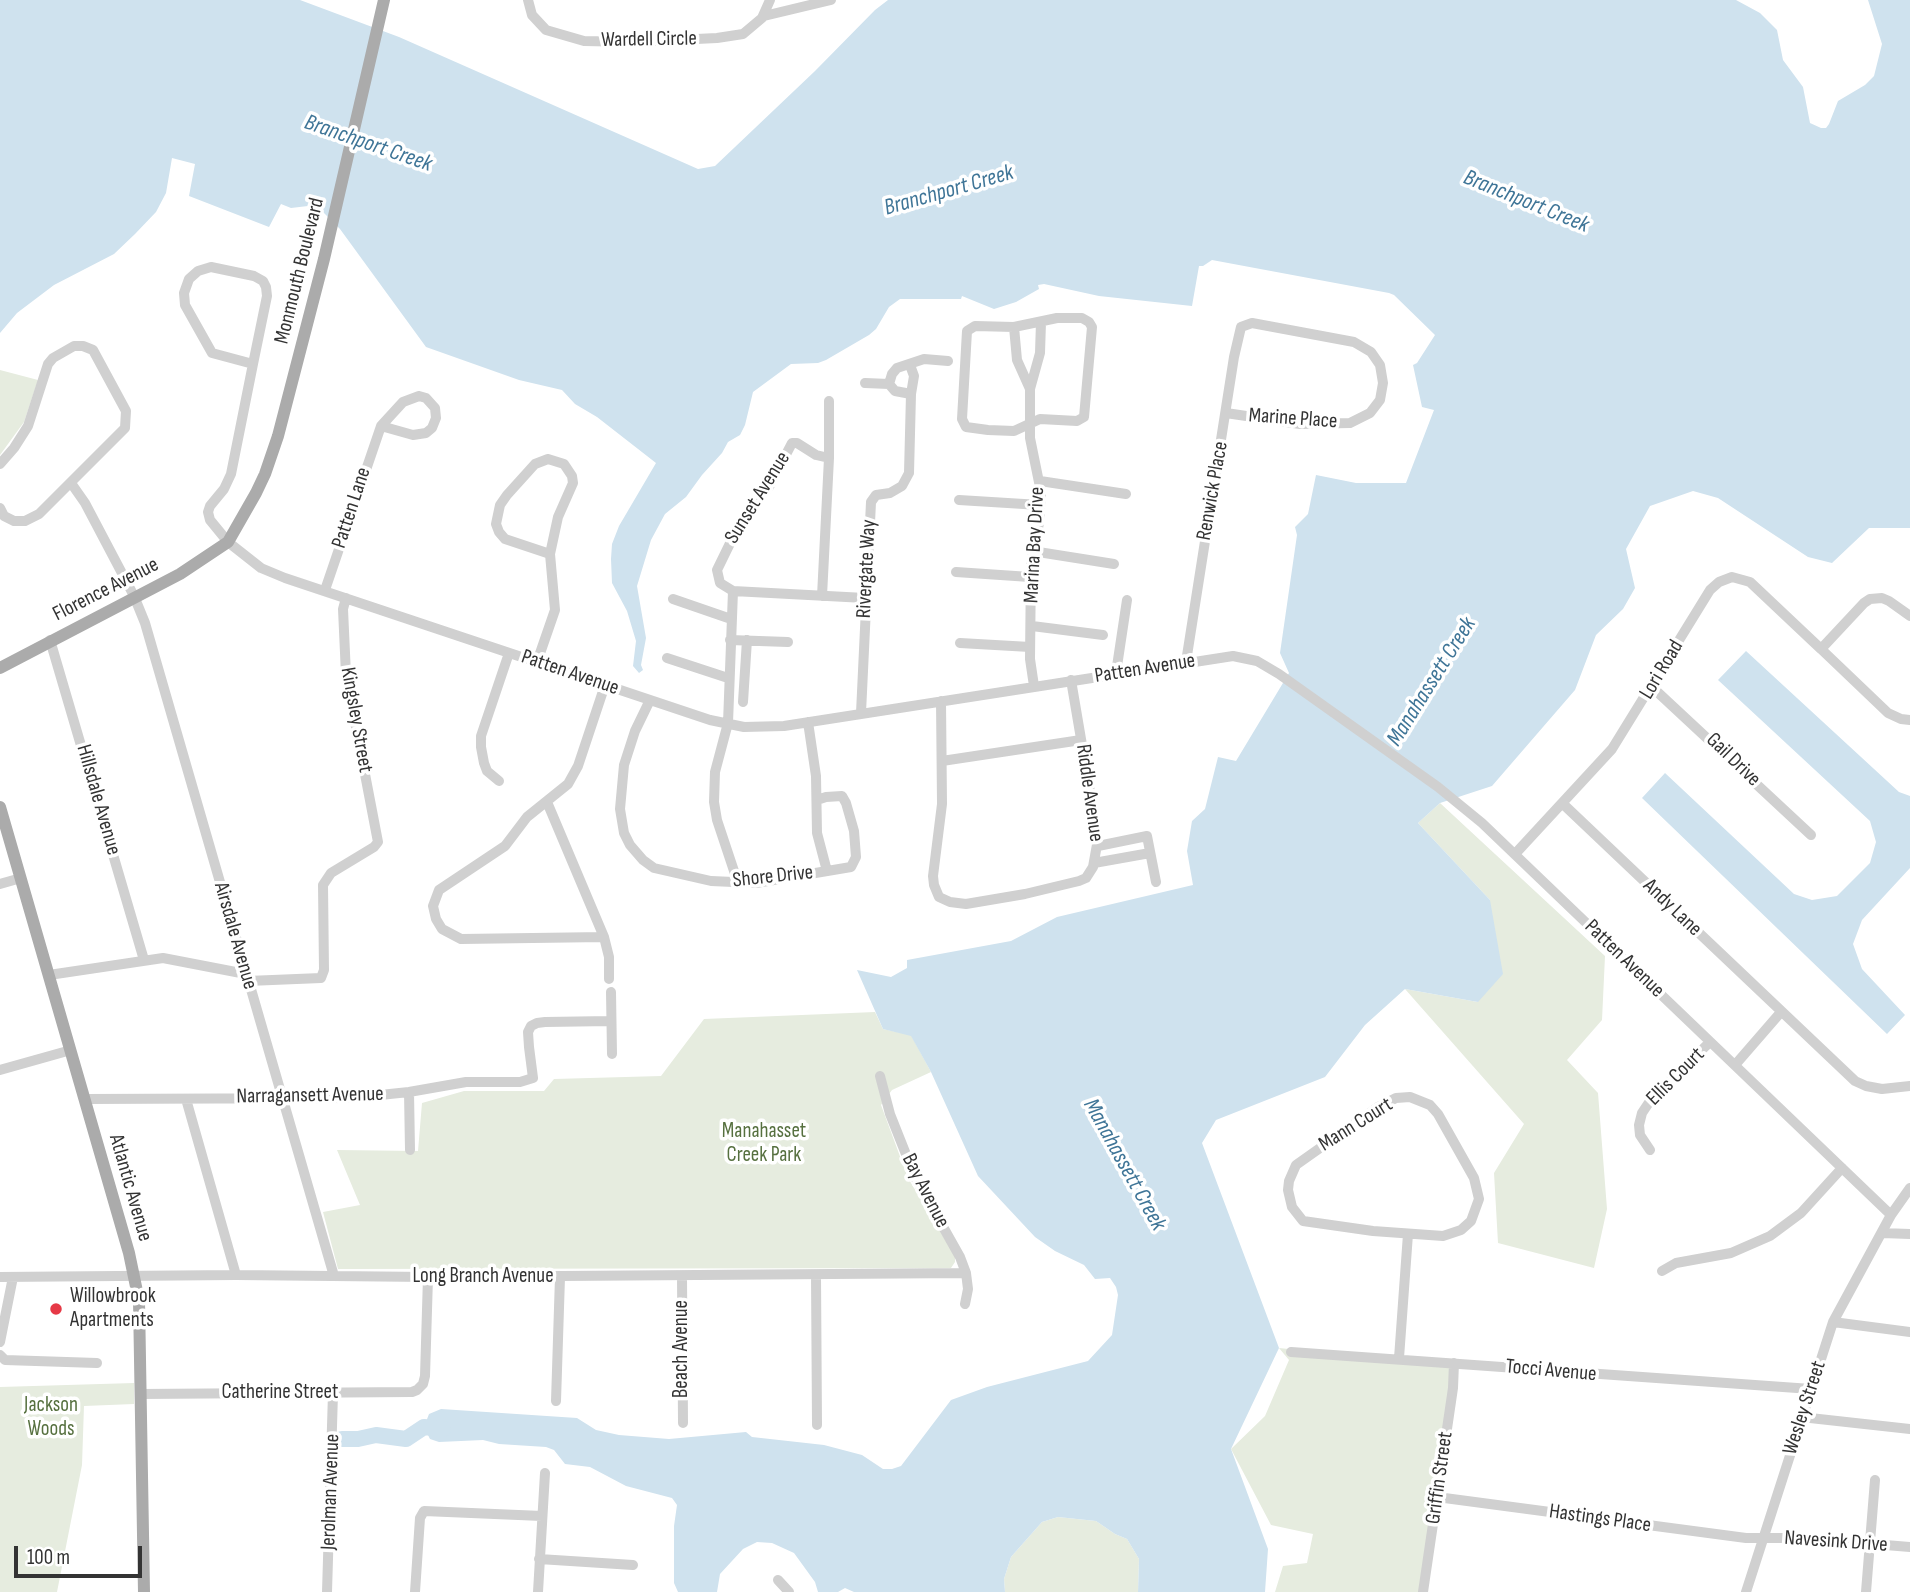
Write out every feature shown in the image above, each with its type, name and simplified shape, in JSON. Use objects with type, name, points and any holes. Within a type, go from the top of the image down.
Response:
[{"type":"main road","name":"Monmouth Boulevard","points":[[228,542],[256,493],[271,459],[324,259],[384,0]]},
{"type":"main road","name":"Florence Avenue","points":[[0,668],[180,574],[228,542]]},
{"type":"main road","name":"Atlantic Avenue","points":[[0,807],[130,1253],[139,1301],[144,1592]]},
{"type":"street","name":"Wardell Circle","points":[[528,0],[532,15],[546,30],[584,41],[634,42],[717,38],[747,32],[764,16],[831,0]]},
{"type":"street","points":[[764,16],[770,0]]},
{"type":"street","points":[[215,267],[254,276],[263,281],[267,296],[253,364],[218,356],[207,348],[184,299],[185,287],[198,271],[215,267]]},
{"type":"street","points":[[1069,317],[1083,318],[1090,322],[1086,414],[1081,420],[1041,419],[1014,431],[969,428],[961,419],[967,331],[975,326],[1014,327],[1069,317]]},
{"type":"street","name":"Marina Bay Drive","points":[[1034,686],[1030,647],[1030,577],[1040,505],[1040,481],[1030,424],[1030,389],[1040,353],[1041,322]]},
{"type":"street","name":"Marine Place","points":[[1226,413],[1300,424],[1350,423],[1370,413],[1380,400],[1382,392],[1380,365],[1364,346],[1245,323]]},
{"type":"street","name":"Renwick Place","points":[[1186,662],[1239,331],[1245,323]]},
{"type":"street","points":[[1014,327],[1017,360],[1030,389]]},
{"type":"street","points":[[0,464],[29,426],[48,364],[74,346],[89,348],[96,355],[126,411],[127,423],[122,433],[39,514],[25,521],[14,521],[0,508]]},
{"type":"street","points":[[889,384],[897,369],[924,359],[948,360]]},
{"type":"street","name":"Patten Avenue","points":[[253,364],[231,474],[208,512],[210,520],[228,542],[261,568],[710,720],[759,728],[1186,662],[1238,656],[1257,661],[1466,808],[1891,1215]]},
{"type":"street","name":"Rivergate Way","points":[[861,713],[871,502],[880,494],[897,490],[906,480],[914,376],[910,365]]},
{"type":"street","points":[[865,383],[889,384],[895,391],[911,394]]},
{"type":"street","name":"Patten Lane","points":[[325,590],[381,426],[403,402],[414,396],[426,398],[436,412],[432,429],[421,435],[381,426]]},
{"type":"street","points":[[822,596],[830,458],[829,401]]},
{"type":"street","name":"Sunset Avenue","points":[[733,591],[720,583],[717,570],[738,527],[769,487],[790,445],[797,443],[816,456],[830,458]]},
{"type":"street","points":[[537,662],[555,610],[550,554],[558,517],[573,483],[565,464],[552,459],[536,464],[507,495],[500,505],[496,524],[505,539],[550,554]]},
{"type":"street","points":[[1040,481],[1126,494]]},
{"type":"street","name":"Airsdale Avenue","points":[[71,483],[134,596],[145,623],[334,1276]]},
{"type":"street","points":[[959,500],[1040,505]]},
{"type":"street","points":[[1032,551],[1114,564]]},
{"type":"street","points":[[956,572],[1030,577]]},
{"type":"street","name":"Lori Road","points":[[1515,854],[1612,749],[1710,590],[1725,579],[1737,577],[1750,582],[1888,713],[1910,720]]},
{"type":"street","points":[[738,883],[717,820],[714,802],[715,772],[728,723],[733,591],[866,598]]},
{"type":"street","name":"Kingsley Street","points":[[247,977],[321,978],[324,970],[323,885],[331,873],[374,848],[378,842],[346,675],[343,609],[346,598]]},
{"type":"street","points":[[673,598],[731,619]]},
{"type":"street","points":[[1821,649],[1870,599],[1889,600],[1910,616]]},
{"type":"street","points":[[1116,673],[1127,600]]},
{"type":"street","points":[[1032,626],[1103,635]]},
{"type":"street","points":[[730,639],[788,642]]},
{"type":"street","name":"Hillsdale Avenue","points":[[50,640],[144,960]]},
{"type":"street","points":[[744,702],[747,640]]},
{"type":"street","points":[[960,643],[1030,647]]},
{"type":"street","points":[[499,781],[487,771],[481,736],[509,653]]},
{"type":"street","points":[[667,659],[728,678]]},
{"type":"street","name":"Riddle Avenue","points":[[1070,680],[1098,846],[1094,863],[1150,853]]},
{"type":"street","points":[[604,937],[461,939],[445,932],[436,919],[433,906],[439,890],[505,846],[527,817],[568,784],[576,773],[605,685]]},
{"type":"street","name":"Gail Drive","points":[[1652,687],[1811,835]]},
{"type":"street","name":"Shore Drive","points":[[650,700],[635,731],[624,765],[620,808],[626,838],[643,860],[658,869],[711,881],[738,883],[771,882],[853,866],[856,857],[854,831],[846,803],[842,796],[817,800]]},
{"type":"street","points":[[942,701],[942,804],[933,876],[939,897],[966,904],[1024,894],[1079,881],[1091,872],[1094,863]]},
{"type":"street","name":"Shore Drive","points":[[808,722],[817,800],[817,833],[827,871]]},
{"type":"street","points":[[942,761],[1081,740]]},
{"type":"street","points":[[547,802],[604,937],[609,957],[609,979]]},
{"type":"street","name":"Andy Lane","points":[[1562,803],[1855,1081],[1882,1089],[1910,1086]]},
{"type":"street","points":[[1098,846],[1147,836],[1156,882]]},
{"type":"street","points":[[0,884],[21,878]]},
{"type":"street","points":[[50,975],[144,960],[172,959],[247,977]]},
{"type":"street","points":[[611,992],[612,1054]]},
{"type":"street","points":[[1735,1065],[1782,1012]]},
{"type":"street","name":"Narragansett Avenue","points":[[85,1099],[351,1098],[459,1083],[520,1082],[534,1078],[528,1032],[531,1026],[545,1022],[611,1021]]},
{"type":"street","name":"Ellis Court","points":[[1650,1150],[1640,1135],[1642,1113],[1652,1098],[1710,1042]]},
{"type":"street","points":[[0,1070],[71,1050]]},
{"type":"street","name":"Bay Avenue","points":[[880,1076],[890,1114],[915,1177],[960,1257],[966,1273],[968,1289],[965,1304]]},
{"type":"street","points":[[409,1092],[410,1150]]},
{"type":"street","name":"Mann Court","points":[[1405,1097],[1430,1105],[1438,1114],[1474,1178],[1479,1199],[1475,1213],[1461,1230],[1443,1236],[1408,1234],[1307,1223],[1292,1207],[1288,1190],[1292,1171],[1300,1160],[1378,1107],[1396,1098],[1405,1097]]},
{"type":"street","points":[[186,1099],[236,1275]]},
{"type":"street","points":[[1662,1270],[1676,1263],[1731,1253],[1770,1236],[1801,1213],[1842,1168]]},
{"type":"street","name":"Wesley Street","points":[[1746,1592],[1833,1322],[1891,1215],[1910,1188]]},
{"type":"street","points":[[1882,1233],[1910,1234]]},
{"type":"street","points":[[1399,1358],[1408,1234]]},
{"type":"street","name":"Long Branch Avenue","points":[[0,1277],[560,1277],[966,1273]]},
{"type":"street","points":[[816,1275],[817,1425]]},
{"type":"street","name":"Beach Avenue","points":[[682,1276],[683,1423]]},
{"type":"street","points":[[0,1342],[13,1277]]},
{"type":"street","name":"Catherine Street","points":[[140,1394],[412,1392],[419,1389],[425,1376],[428,1277]]},
{"type":"street","points":[[556,1401],[560,1277]]},
{"type":"street","points":[[1833,1322],[1910,1332]]},
{"type":"street","name":"Tocci Avenue","points":[[1291,1352],[1811,1389]]},
{"type":"street","points":[[0,1355],[5,1360],[97,1363]]},
{"type":"street","name":"Griffin Street","points":[[1423,1592],[1453,1388],[1454,1363]]},
{"type":"street","name":"Jerolman Avenue","points":[[327,1592],[333,1393]]},
{"type":"street","points":[[1801,1417],[1910,1429]]},
{"type":"street","points":[[538,1592],[545,1473]]},
{"type":"street","points":[[1866,1592],[1875,1480]]},
{"type":"street","name":"Hastings Place","points":[[1437,1497],[1745,1538],[1763,1538]]},
{"type":"street","points":[[415,1592],[420,1518],[424,1511],[542,1516]]},
{"type":"street","name":"Navesink Drive","points":[[1763,1538],[1800,1538],[1910,1547]]},
{"type":"street","points":[[540,1559],[634,1565]]},
{"type":"street","points":[[778,1580],[789,1592]]},
{"type":"green space","points":[[0,370],[38,380],[24,422],[0,455]]},
{"type":"green space","points":[[1440,803],[1605,956],[1602,1020],[1567,1060],[1598,1093],[1607,1209],[1594,1268],[1498,1243],[1494,1173],[1524,1124],[1405,989],[1478,1002],[1490,900],[1418,823]]},
{"type":"green space","name":"Manahasset Creek Park","points":[[875,1012],[883,1029],[911,1035],[931,1072],[892,1090],[881,1105],[908,1178],[955,1256],[951,1268],[338,1269],[323,1212],[360,1205],[337,1150],[418,1151],[422,1103],[464,1091],[544,1091],[554,1079],[661,1076],[704,1019]]},
{"type":"green space","points":[[1279,1348],[1455,1366],[1421,1592],[1275,1592],[1283,1566],[1307,1563],[1313,1534],[1271,1525],[1231,1449],[1265,1416],[1289,1360]]},
{"type":"green space","name":"Jackson Woods","points":[[134,1383],[134,1404],[84,1406],[82,1465],[57,1592],[0,1592],[0,1387]]},
{"type":"green space","points":[[1058,1517],[1096,1521],[1127,1539],[1139,1559],[1138,1592],[1005,1592],[1004,1579],[1011,1557],[1042,1522]]},
{"type":"water","name":"Branchport Creek","points":[[0,0],[300,0],[399,37],[698,169],[715,166],[888,0],[1736,0],[1760,13],[1777,30],[1783,60],[1803,87],[1810,123],[1826,128],[1838,101],[1865,85],[1874,76],[1882,44],[1868,0],[1910,0],[1910,528],[1869,528],[1832,563],[1808,557],[1718,498],[1693,491],[1650,506],[1626,549],[1635,588],[1623,609],[1596,635],[1575,690],[1492,786],[1440,803],[1418,823],[1490,900],[1503,974],[1478,1002],[1405,989],[1365,1025],[1325,1077],[1216,1120],[1202,1143],[1279,1348],[1231,1449],[1268,1549],[1265,1592],[1138,1592],[1139,1559],[1127,1539],[1096,1521],[1058,1517],[1042,1522],[1011,1557],[1004,1579],[1005,1592],[854,1592],[845,1588],[838,1592],[818,1592],[815,1582],[794,1553],[772,1543],[757,1542],[743,1549],[720,1574],[717,1592],[678,1592],[674,1583],[674,1526],[677,1505],[672,1498],[626,1486],[590,1467],[565,1464],[554,1450],[546,1447],[499,1444],[483,1440],[439,1442],[430,1439],[424,1427],[429,1414],[441,1409],[577,1418],[596,1430],[619,1435],[669,1439],[746,1432],[752,1437],[824,1445],[862,1455],[883,1469],[892,1469],[901,1466],[951,1400],[987,1387],[1088,1361],[1112,1335],[1118,1295],[1116,1287],[1110,1278],[1095,1279],[1084,1265],[1055,1251],[1035,1237],[978,1176],[931,1072],[911,1036],[883,1029],[857,970],[891,977],[907,968],[907,960],[1011,941],[1057,917],[1193,885],[1187,851],[1192,821],[1205,809],[1218,757],[1236,761],[1289,673],[1280,653],[1297,535],[1295,527],[1308,514],[1316,475],[1356,483],[1406,483],[1434,410],[1422,407],[1413,365],[1435,335],[1389,293],[1212,260],[1199,266],[1192,306],[1099,296],[1044,284],[1038,285],[1039,289],[1016,302],[994,309],[962,296],[961,299],[900,299],[889,307],[876,329],[869,335],[818,363],[791,364],[753,392],[740,435],[728,442],[686,497],[665,514],[651,540],[637,586],[646,638],[641,665],[643,670],[639,673],[633,666],[636,641],[627,611],[612,583],[612,544],[619,526],[656,463],[597,417],[575,404],[562,390],[519,380],[426,347],[340,229],[320,209],[308,206],[291,208],[281,204],[269,227],[189,196],[195,164],[172,158],[166,193],[156,212],[135,234],[114,254],[54,285],[17,313],[0,333]]},
{"type":"water","points":[[1746,651],[1899,792],[1910,796],[1910,868],[1862,920],[1853,944],[1862,969],[1905,1015],[1887,1034],[1642,798],[1665,773],[1794,894],[1812,900],[1837,896],[1870,863],[1876,842],[1870,821],[1718,680]]},
{"type":"waterway","name":"Manahassett Creek","points":[[342,1439],[376,1435],[406,1439],[424,1427],[443,1429]]},
{"type":"place","name":"Willowbrook Apartments","points":[[56,1309]]}]
